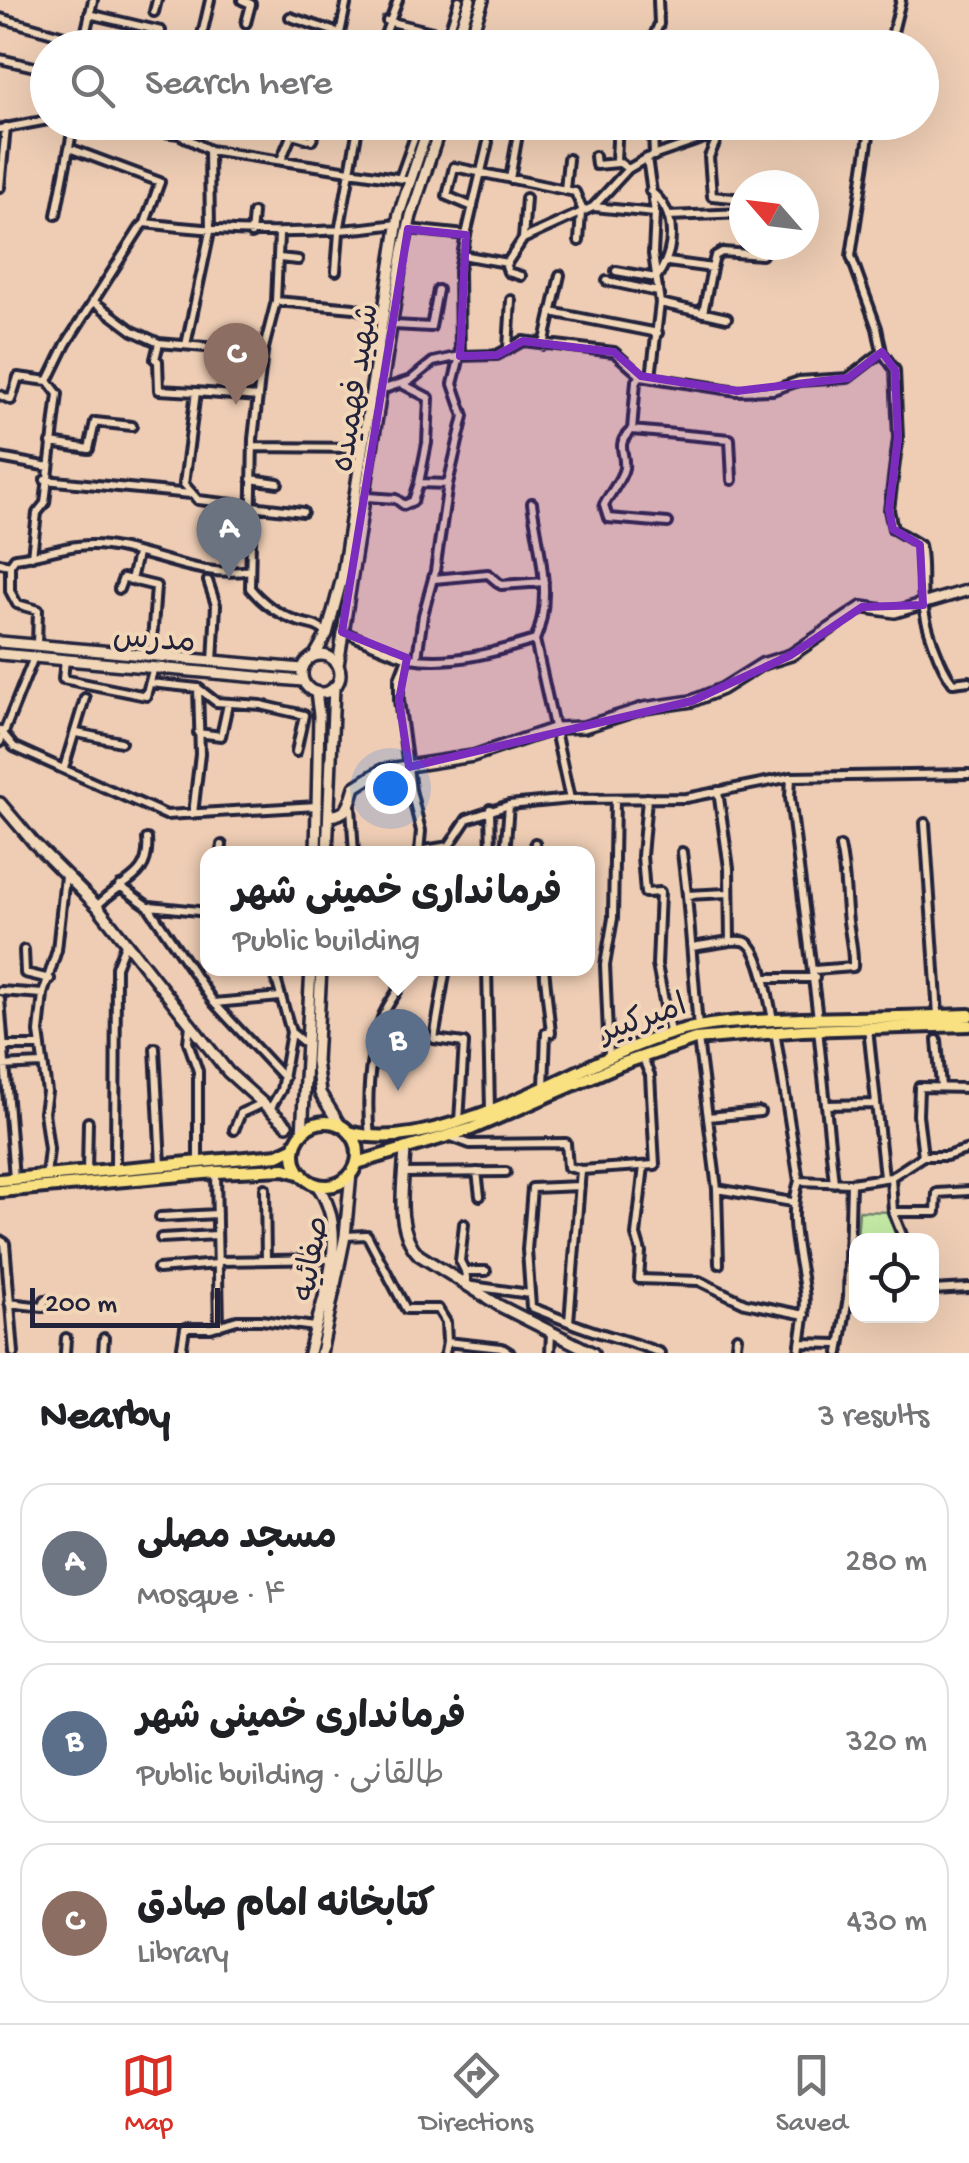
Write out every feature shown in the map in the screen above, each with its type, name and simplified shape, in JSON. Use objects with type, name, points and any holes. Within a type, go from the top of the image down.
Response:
[{"type":"main road","points":[[457,30],[470,0]]},
{"type":"main road","points":[[473,30],[483,0]]},
{"type":"main road","name":"شهید فهمیده","points":[[315,656],[327,634],[346,549],[405,179],[423,140]]},
{"type":"main road","name":"شهید فهمیده","points":[[338,666],[408,228],[436,140]]},
{"type":"main road","points":[[349,533],[361,534]]},
{"type":"main road","points":[[346,549],[354,547],[358,551]]},
{"type":"main road","points":[[329,816],[342,814],[351,806],[355,787],[382,770],[473,756],[556,728],[584,726],[644,708],[692,702],[762,664],[791,654],[862,607],[895,612],[969,590]]},
{"type":"main road","name":"مدرس","points":[[0,642],[303,681]]},
{"type":"main road","name":"مدرس","points":[[0,654],[302,669]]},
{"type":"main road","points":[[316,846],[316,692],[303,681],[302,669],[315,656],[331,658],[338,666],[339,677],[334,687],[327,846]]},
{"type":"main road","points":[[316,692],[334,687]]},
{"type":"main road","points":[[0,803],[97,906],[228,1072],[287,1125]]},
{"type":"main road","points":[[0,1180],[115,1169],[285,1169],[316,1184],[338,1184],[354,1168],[357,1146],[322,1100],[308,1046],[311,976]]},
{"type":"main road","points":[[302,1174],[295,1147],[302,1134],[319,976]]},
{"type":"main road","name":"امیرکبیر","points":[[354,1168],[449,1136],[609,1057],[671,1034],[969,1015]]},
{"type":"main road","name":"امیرکبیر","points":[[818,1024],[868,1028],[969,1026]]},
{"type":"main road","name":"امیرکبیر","points":[[345,1128],[370,1138],[459,1122],[698,1033]]},
{"type":"main road","points":[[302,1134],[318,1123],[345,1128]]},
{"type":"main road","points":[[0,1192],[198,1162],[278,1155],[295,1147]]},
{"type":"main road","points":[[405,1148],[402,1229],[419,1256],[551,1334],[593,1353]]},
{"type":"main road","name":"صفائیه","points":[[321,1353],[346,1236],[354,1168]]},
{"type":"main road","name":"صفائیه","points":[[309,1353],[331,1258],[332,1215],[316,1184]]},
{"type":"street","points":[[86,30],[94,0]]},
{"type":"street","points":[[154,12],[157,0]]},
{"type":"street","points":[[242,0],[251,4],[246,23]]},
{"type":"street","points":[[340,30],[346,0]]},
{"type":"street","points":[[385,30],[398,0]]},
{"type":"street","points":[[454,30],[459,0]]},
{"type":"street","points":[[656,30],[658,0]]},
{"type":"street","points":[[894,30],[901,0]]},
{"type":"street","points":[[202,30],[207,1]]},
{"type":"street","points":[[90,14],[157,30]]},
{"type":"street","points":[[290,17],[330,30]]},
{"type":"street","points":[[0,18],[36,30]]},
{"type":"street","points":[[388,21],[419,30]]},
{"type":"street","points":[[0,60],[30,66]]},
{"type":"street","points":[[0,188],[3,128],[30,123]]},
{"type":"street","points":[[56,216],[70,140]]},
{"type":"street","points":[[191,140],[210,150],[405,179],[415,140]]},
{"type":"street","points":[[281,160],[289,140]]},
{"type":"street","points":[[336,271],[355,140]]},
{"type":"street","points":[[510,178],[517,140]]},
{"type":"street","points":[[618,140],[618,163]]},
{"type":"street","points":[[652,140],[649,190],[660,303],[658,333],[646,376],[636,381],[632,430],[625,436],[620,452],[624,468],[604,506],[608,518],[668,523]]},
{"type":"street","points":[[593,207],[628,169],[697,140]]},
{"type":"street","points":[[716,140],[709,157],[712,196],[729,198]]},
{"type":"street","points":[[868,140],[851,256],[882,352],[895,370],[898,438],[888,510],[893,529],[920,545],[924,562],[922,605],[944,672],[953,683],[969,682]]},
{"type":"street","points":[[417,658],[464,416],[453,384],[460,356],[459,272],[488,142]]},
{"type":"street","points":[[48,382],[92,301],[145,223],[160,182],[69,148]]},
{"type":"street","points":[[186,346],[210,232],[210,150]]},
{"type":"street","points":[[595,156],[596,165],[618,163],[628,169]]},
{"type":"street","points":[[565,190],[568,159]]},
{"type":"street","points":[[473,207],[449,199],[454,167],[576,193],[582,211],[579,241]]},
{"type":"street","points":[[649,190],[668,216],[672,235],[668,262],[656,278]]},
{"type":"street","points":[[523,239],[526,198]]},
{"type":"street","points":[[505,263],[523,239],[593,207],[654,213]]},
{"type":"street","points":[[251,234],[253,214]]},
{"type":"street","points":[[668,216],[729,214]]},
{"type":"street","points":[[145,223],[210,232],[279,235],[397,224]]},
{"type":"street","points":[[408,228],[466,235]]},
{"type":"street","points":[[279,235],[276,301],[263,352],[253,447],[250,588],[262,602],[282,614],[321,627],[327,634]]},
{"type":"street","points":[[703,313],[715,256],[729,253]]},
{"type":"street","points":[[462,255],[505,263]]},
{"type":"street","points":[[279,258],[298,260]]},
{"type":"street","points":[[668,262],[712,268]]},
{"type":"street","points":[[505,263],[508,272],[520,276]]},
{"type":"street","points":[[616,271],[656,278]]},
{"type":"street","points":[[544,345],[560,274]]},
{"type":"street","points":[[607,281],[658,292]]},
{"type":"street","points":[[394,325],[430,328],[438,290]]},
{"type":"street","points":[[508,349],[511,300]]},
{"type":"street","points":[[92,301],[134,331],[160,343],[263,352]]},
{"type":"street","points":[[276,301],[348,306],[384,318]]},
{"type":"street","points":[[660,303],[727,318]]},
{"type":"street","points":[[551,312],[658,333]]},
{"type":"street","points":[[384,390],[402,384],[433,362],[460,356],[497,355],[522,342],[614,352],[646,376],[737,391],[773,390],[799,382],[848,378],[882,352]]},
{"type":"street","points":[[160,343],[155,359],[159,390],[258,397]]},
{"type":"street","points":[[0,396],[11,400],[18,377],[48,382],[58,394],[45,504],[38,513],[32,556]]},
{"type":"street","points":[[367,498],[396,499],[404,505],[413,501],[427,443],[429,398],[402,384]]},
{"type":"street","points":[[196,392],[184,484],[192,494],[198,500],[302,512]]},
{"type":"street","points":[[51,443],[88,449],[95,422],[132,426]]},
{"type":"street","points":[[632,430],[730,439],[732,480]]},
{"type":"street","points":[[253,447],[362,448]]},
{"type":"street","points":[[0,458],[49,466]]},
{"type":"street","points":[[252,479],[278,483]]},
{"type":"street","points":[[46,480],[192,494]]},
{"type":"street","points":[[418,482],[448,484]]},
{"type":"street","points":[[532,503],[544,582],[544,620],[535,640],[570,800]]},
{"type":"street","points":[[38,645],[38,610],[17,604],[10,591],[10,565],[14,558],[83,544],[109,546],[188,568],[232,573],[250,570]]},
{"type":"street","points":[[131,580],[137,554]]},
{"type":"street","points":[[0,563],[10,565]]},
{"type":"street","points":[[433,579],[488,574],[501,585],[544,582]]},
{"type":"street","points":[[65,660],[64,679],[146,696],[156,586],[124,578],[119,589]]},
{"type":"street","points":[[208,581],[216,605],[213,662]]},
{"type":"street","points":[[342,632],[407,658],[444,659],[492,653],[535,640]]},
{"type":"street","points":[[34,657],[2,736],[14,747],[166,815],[318,806]]},
{"type":"street","points":[[407,658],[399,679],[398,700],[421,831],[420,846]]},
{"type":"street","points":[[150,682],[198,688],[216,702],[260,705],[304,715],[296,752]]},
{"type":"street","points":[[193,814],[200,754],[198,688]]},
{"type":"street","points":[[64,768],[85,698]]},
{"type":"street","points":[[198,733],[221,736],[228,704]]},
{"type":"street","points":[[77,733],[121,742]]},
{"type":"street","points":[[448,846],[467,818],[509,805],[686,798],[791,777],[969,774]]},
{"type":"street","points":[[791,777],[790,797],[814,974],[834,1183]]},
{"type":"street","points":[[718,792],[729,868],[730,941]]},
{"type":"street","points":[[647,798],[642,856],[645,892],[660,892],[657,964],[671,1034]]},
{"type":"street","points":[[609,1057],[605,965],[613,918],[615,799]]},
{"type":"street","points":[[506,846],[509,805]]},
{"type":"street","points":[[351,806],[354,846]]},
{"type":"street","points":[[490,809],[491,846]]},
{"type":"street","points":[[926,823],[938,1016]]},
{"type":"street","points":[[97,906],[143,869],[149,858],[147,839]]},
{"type":"street","points":[[764,978],[853,967],[854,946],[846,914],[847,876],[840,847]]},
{"type":"street","points":[[682,852],[717,1188],[719,1264]]},
{"type":"street","points":[[46,1176],[49,1149],[41,1046],[43,994],[57,950],[65,876]]},
{"type":"street","points":[[120,886],[148,906],[214,1002],[284,1078]]},
{"type":"street","points":[[687,895],[727,893]]},
{"type":"street","points":[[148,906],[200,911]]},
{"type":"street","points":[[691,947],[744,941],[752,946],[764,978],[798,1181],[792,1202],[795,1252],[804,1291],[800,1353]]},
{"type":"street","points":[[115,1169],[116,967],[126,942]]},
{"type":"street","points":[[24,950],[24,973],[50,980]]},
{"type":"street","points":[[234,1130],[241,1113],[267,1106],[284,1078],[291,1032],[275,976]]},
{"type":"street","points":[[370,1138],[366,1105],[373,1052],[383,1015],[402,989],[404,976]]},
{"type":"street","points":[[445,976],[434,1039],[464,1043],[459,1122]]},
{"type":"street","points":[[487,976],[490,1112]]},
{"type":"street","points":[[545,976],[552,1087]]},
{"type":"street","points":[[0,991],[43,994]]},
{"type":"street","points":[[214,1002],[280,997]]},
{"type":"street","points":[[0,999],[14,1178]]},
{"type":"street","points":[[190,1024],[188,1042],[198,1071],[198,1162]]},
{"type":"street","points":[[868,1028],[874,1104],[902,1233]]},
{"type":"street","points":[[291,1032],[308,1046]]},
{"type":"street","points":[[937,1040],[940,1088]]},
{"type":"street","points":[[2,1046],[41,1046]]},
{"type":"street","points":[[155,1048],[167,1168]]},
{"type":"street","points":[[449,1136],[470,1144],[566,1143],[568,1168],[581,1170],[655,1166],[650,1075],[642,1056]]},
{"type":"street","points":[[3,1066],[42,1064]]},
{"type":"street","points":[[923,1156],[918,1115],[920,1087],[969,1088]]},
{"type":"street","points":[[826,1105],[874,1104]]},
{"type":"street","points":[[708,1117],[760,1112]]},
{"type":"street","points":[[86,1172],[88,1122]]},
{"type":"street","points":[[798,1181],[851,1183],[887,1177],[923,1156],[946,1156],[969,1149]]},
{"type":"street","points":[[644,1166],[636,1235],[639,1278],[699,1281],[746,1304],[805,1316]]},
{"type":"street","points":[[569,1322],[581,1170]]},
{"type":"street","points":[[216,1172],[218,1326]]},
{"type":"street","points":[[477,1172],[480,1196]]},
{"type":"street","points":[[404,1173],[506,1172]]},
{"type":"street","points":[[851,1183],[851,1233]]},
{"type":"street","points":[[580,1186],[532,1188],[527,1250],[532,1307],[660,1353]]},
{"type":"street","points":[[266,1188],[266,1260]]},
{"type":"street","points":[[717,1188],[792,1202]]},
{"type":"street","points":[[894,1212],[936,1212],[937,1193],[969,1191]]},
{"type":"street","points":[[160,1216],[217,1214]]},
{"type":"street","points":[[464,1224],[460,1261],[469,1285],[530,1294]]},
{"type":"street","points":[[161,1238],[217,1235]]},
{"type":"street","points":[[346,1236],[367,1235],[406,1308],[438,1309],[446,1322],[445,1353]]},
{"type":"street","points":[[0,1240],[5,1242],[14,1353]]},
{"type":"street","points":[[158,1270],[331,1258]]},
{"type":"street","points":[[465,1270],[486,1272]]},
{"type":"street","points":[[939,1290],[969,1288]]},
{"type":"street","points":[[9,1303],[43,1307],[45,1300]]},
{"type":"street","points":[[800,1343],[839,1348],[849,1309]]},
{"type":"street","points":[[181,1353],[185,1328],[218,1326],[236,1320],[315,1327]]},
{"type":"street","points":[[550,1353],[551,1334]]},
{"type":"street","points":[[735,1353],[737,1337]]},
{"type":"street","points":[[65,1353],[66,1338]]},
{"type":"street","points":[[103,1353],[104,1338]]},
{"type":"street","points":[[447,1342],[502,1348],[510,1353]]},
{"type":"highlighted area","points":[[408,229],[466,235],[460,356],[497,355],[523,341],[614,352],[641,376],[737,391],[848,378],[882,352],[895,370],[898,438],[889,510],[893,529],[920,545],[923,605],[862,607],[791,655],[692,701],[409,767],[399,700],[407,658],[342,632]]},
{"type":"green space","points":[[859,1211],[893,1212],[901,1233],[857,1233]]},
{"type":"place","name":"کتابخانه امام صادق","points":[[236,405]]},
{"type":"place","name":"مسجد مصلی","points":[[229,579]]},
{"type":"place","name":"فرمانداری خمینی شهر","points":[[398,1091]]}]
